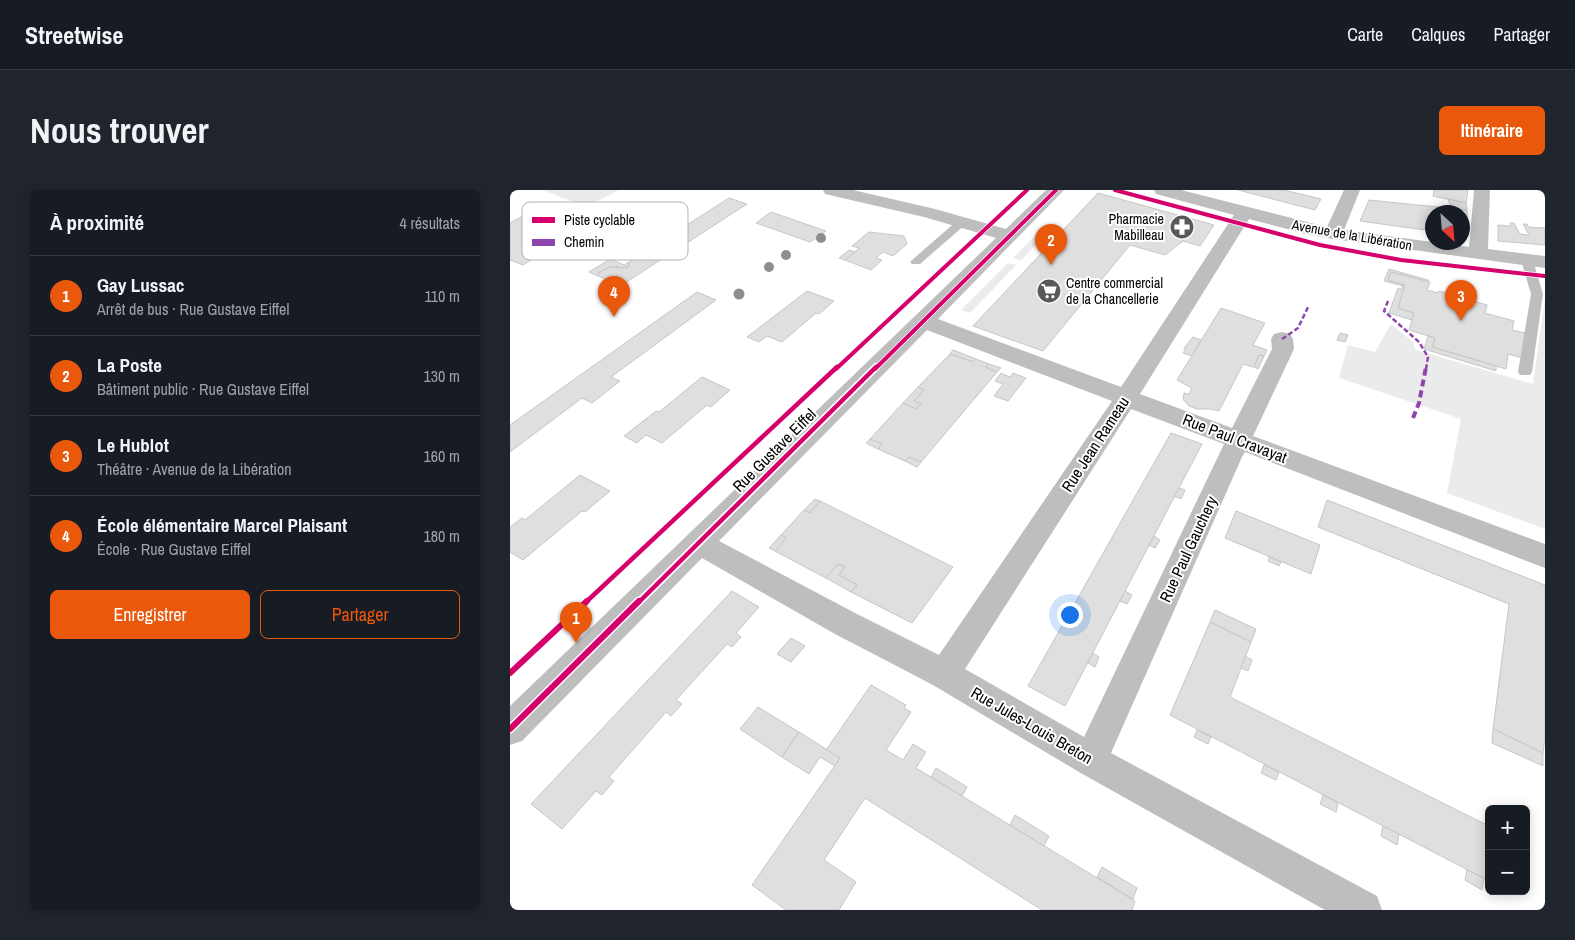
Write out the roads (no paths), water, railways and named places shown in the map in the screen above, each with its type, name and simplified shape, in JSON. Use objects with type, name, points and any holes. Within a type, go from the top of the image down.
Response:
[{"type":"street","points":[[831,190],[962,222],[1009,236]]},
{"type":"street","name":"Rue Gustave Eiffel","points":[[510,729],[1056,190]]},
{"type":"street","name":"Avenue de la Libération","points":[[1162,190],[1333,234],[1545,262]]},
{"type":"street","points":[[1333,234],[1352,190]]},
{"type":"street","points":[[1478,254],[1482,190]]},
{"type":"street","name":"Rue Jean Rameau","points":[[944,674],[1126,397],[1244,212]]},
{"type":"street","name":"Rue Paul Cravayat","points":[[924,321],[1545,556]]},
{"type":"street","name":"Rue Paul Gauchery","points":[[1091,760],[1282,349],[1282,339]]},
{"type":"street","name":"Rue Jules-Louis Breton","points":[[699,543],[838,620],[944,674],[1091,760],[1363,910]]},
{"type":"lane","points":[[916,262],[962,222]]},
{"type":"lane","points":[[1525,372],[1537,294],[1527,260]]},
{"type":"place","name":"Pharmacie Mabilleau","points":[[1182,227]]},
{"type":"place","name":"La Poste","points":[[1051,265]]},
{"type":"place","name":"Centre commercial de la Chancellerie","points":[[1049,291]]},
{"type":"place","name":"École élémentaire Marcel Plaisant","points":[[614,317]]},
{"type":"place","name":"Le Hublot","points":[[1461,321]]},
{"type":"place","name":"Gay Lussac","points":[[576,643]]}]
